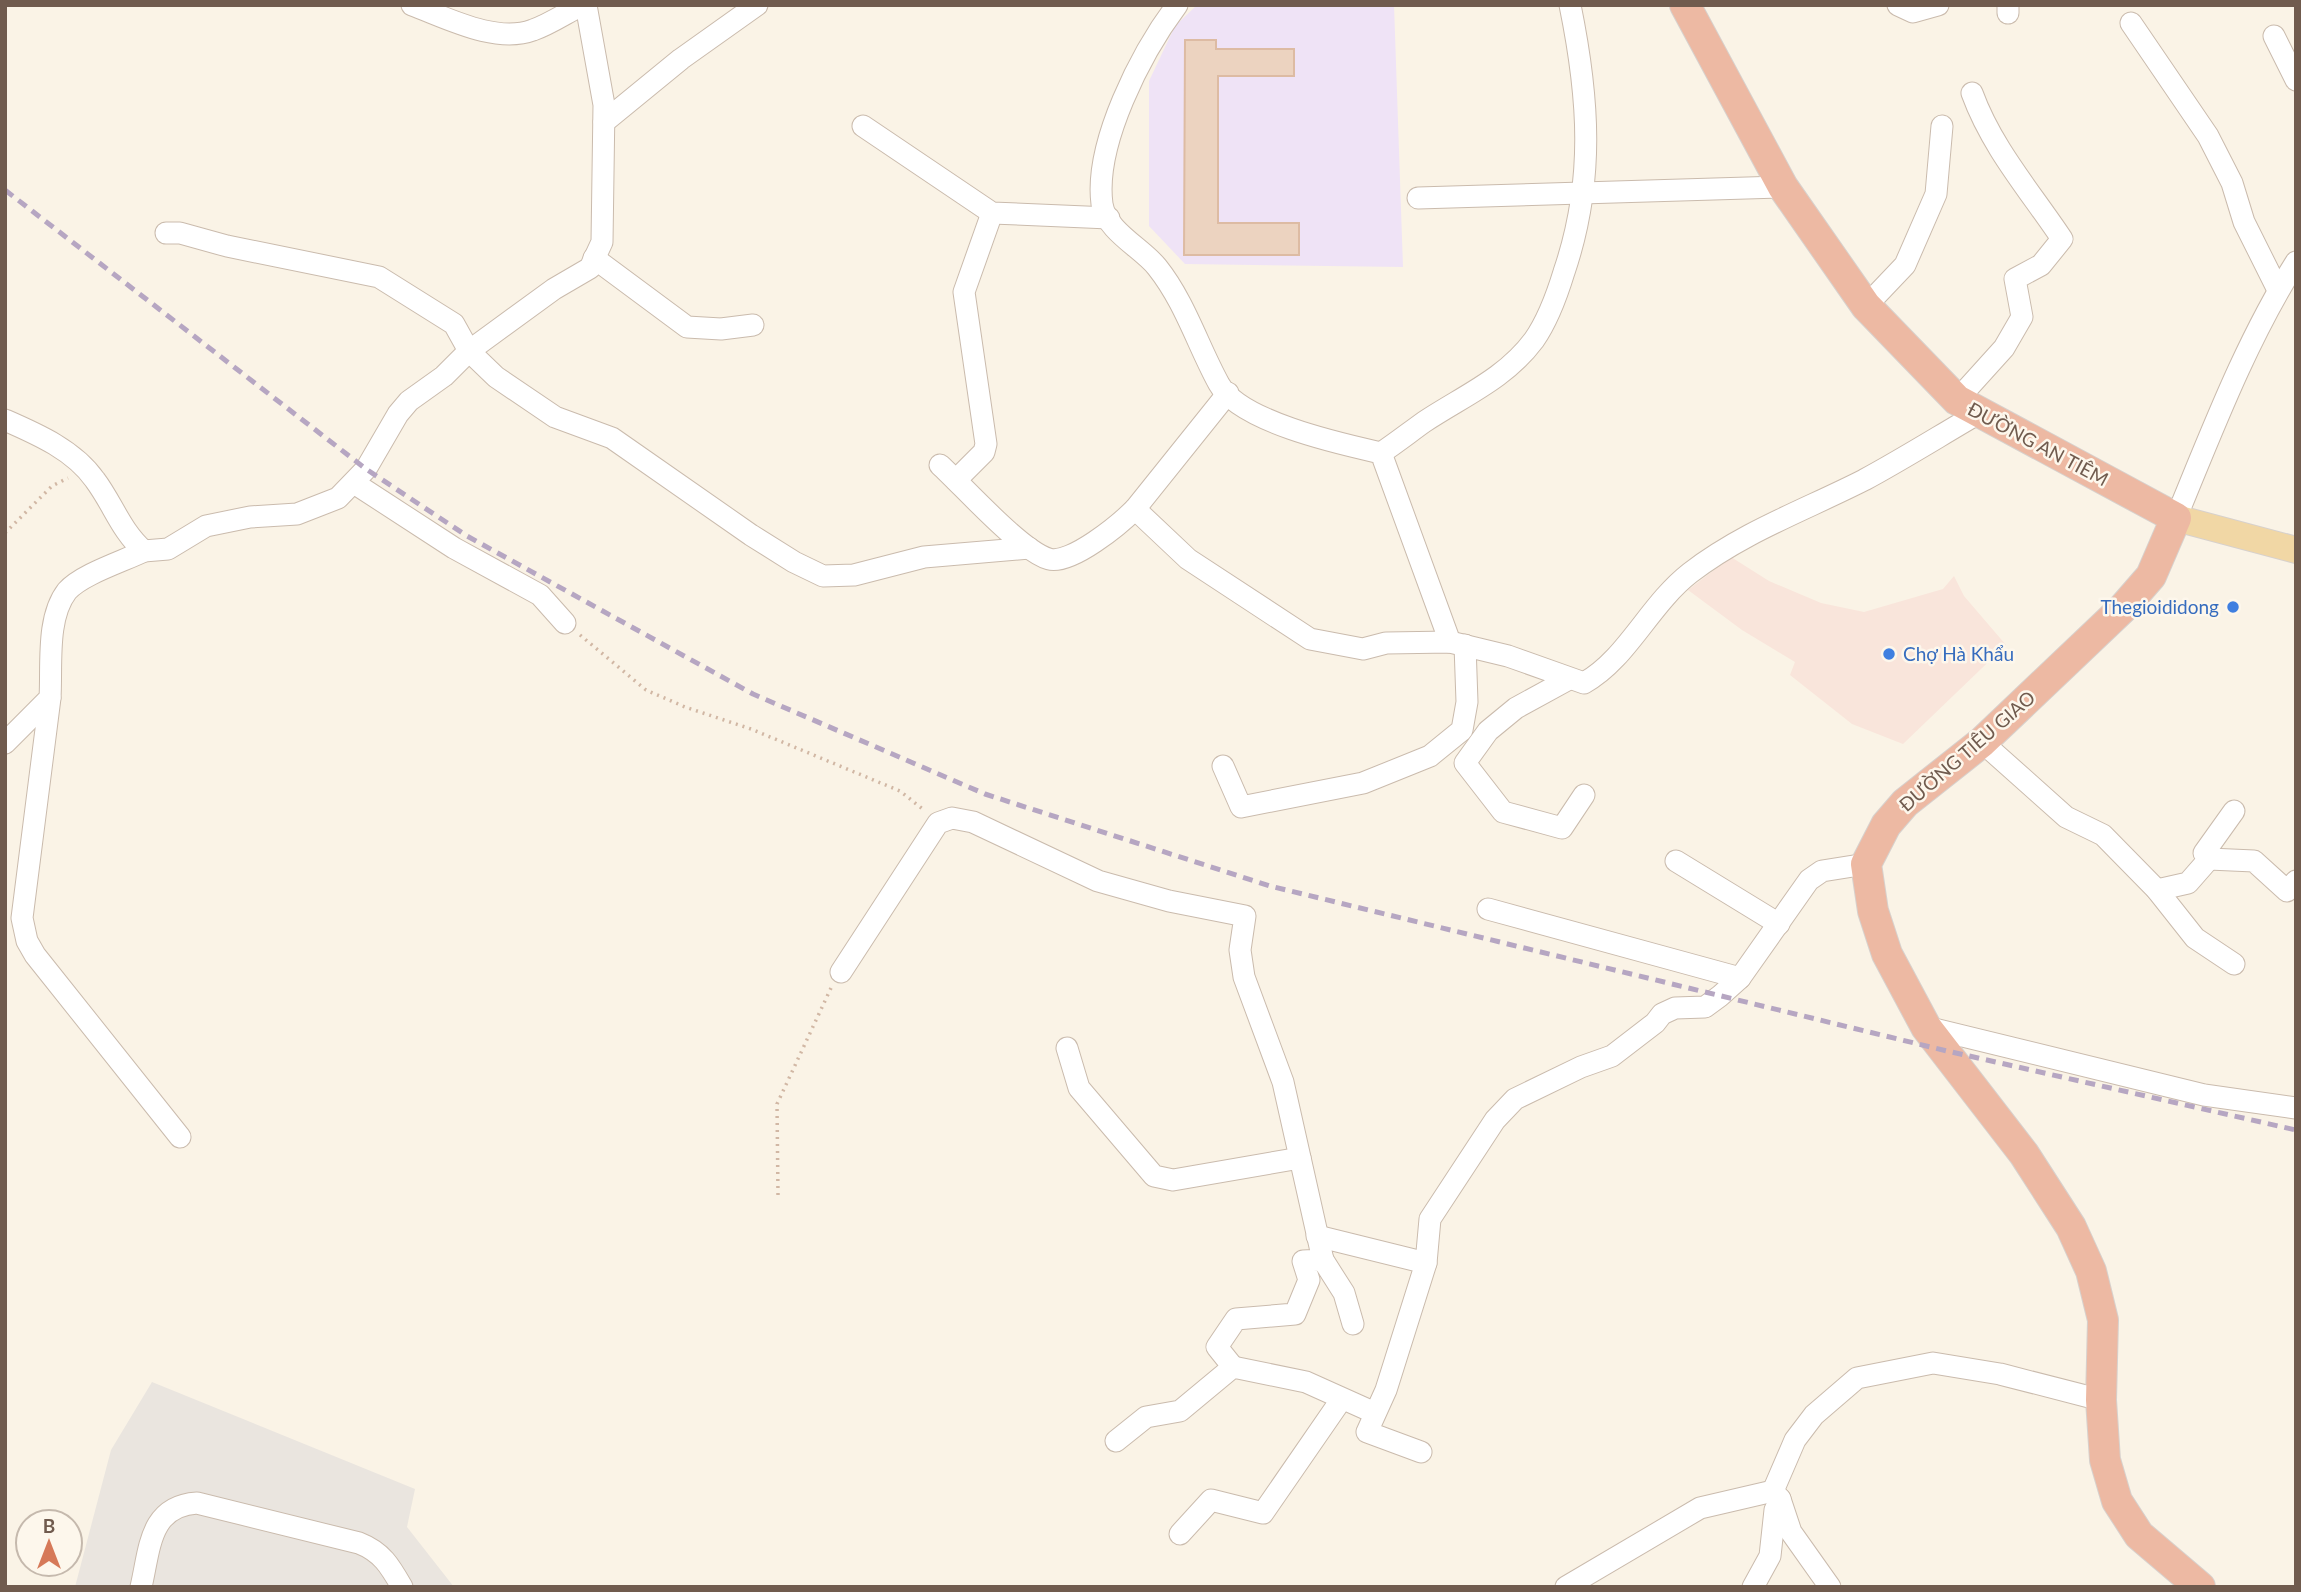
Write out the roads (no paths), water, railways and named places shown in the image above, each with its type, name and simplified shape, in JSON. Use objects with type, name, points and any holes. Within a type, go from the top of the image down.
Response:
[{"type":"highway","name":"ĐƯỜNG AN TIÊM","points":[[1685,5],[1783,187],[1866,306],[1968,406],[2176,518]]},
{"type":"highway","name":"ĐƯỜNG TIÊU GIAO","points":[[1866,864],[1886,825],[1905,803],[1982,742],[2124,607],[2151,576],[2176,518]]},
{"type":"highway","points":[[1866,864],[1873,911],[1887,954],[1926,1027],[2024,1154],[2071,1227],[2099,1295],[2105,1352],[2101,1400],[2105,1460],[2117,1501],[2139,1535],[2200,1587]]},
{"type":"main road","name":"ĐƯỜNG AN TIÊM","points":[[2176,518],[2296,550]]},
{"type":"street","points":[[180,1137],[35,955],[27,941],[22,918],[50,698],[54,627],[67,592],[79,582],[144,551],[168,549],[206,526],[250,517],[297,514],[338,498],[354,483],[380,449],[398,414],[409,401],[444,376],[469,351],[554,289],[590,268],[602,242],[604,105],[584,5],[532,31],[513,35],[472,27],[412,5]]},
{"type":"street","points":[[604,122],[681,59],[757,5]]},
{"type":"street","points":[[1177,5],[1155,34],[1123,96],[1100,183],[1103,209],[1117,230],[1157,267],[1195,330],[1221,387],[1263,420],[1381,453]]},
{"type":"street","points":[[1381,453],[1426,421],[1481,390],[1534,340],[1555,299],[1571,252],[1585,194],[1588,114],[1570,5]]},
{"type":"street","points":[[1898,5],[1913,12],[1938,5]]},
{"type":"street","points":[[2131,23],[2208,136],[2232,183],[2244,222],[2278,290]]},
{"type":"street","points":[[2274,36],[2296,80]]},
{"type":"street","points":[[1135,509],[1188,559],[1310,639],[1363,649],[1386,643],[1458,643],[1508,656],[1584,683],[1604,672],[1655,605],[1689,574],[1736,541],[1864,480],[1968,406],[2022,317],[2015,279],[2041,265],[2062,239],[2003,158],[1981,118],[1972,93]]},
{"type":"street","points":[[863,126],[992,213],[1109,218]]},
{"type":"street","points":[[1866,306],[1905,265],[1936,194],[1942,126]]},
{"type":"street","points":[[1418,198],[1783,187]]},
{"type":"street","points":[[956,480],[984,452],[986,444],[964,292],[992,213]]},
{"type":"street","points":[[166,233],[180,233],[379,277],[454,324],[469,351],[496,377],[555,417],[612,438],[751,535],[794,562],[823,576],[854,575],[924,557],[1029,548]]},
{"type":"street","points":[[594,258],[687,327],[753,326]]},
{"type":"street","name":"ĐƯỜNG TIÊU GIAO","points":[[2176,518],[2216,421],[2278,290],[2296,262]]},
{"type":"street","points":[[940,465],[1029,548],[1051,560],[1069,557],[1119,524],[1135,509],[1228,393]]},
{"type":"street","points":[[5,420],[41,436],[95,479],[130,538],[144,551]]},
{"type":"street","points":[[1223,766],[1241,807],[1363,783],[1430,755],[1462,730],[1464,719],[1458,643],[1381,453]]},
{"type":"street","points":[[354,483],[454,548],[540,595],[565,623]]},
{"type":"street","points":[[1569,679],[1516,708],[1488,730],[1465,763],[1503,812],[1562,828],[1584,795]]},
{"type":"street","points":[[5,743],[50,698]]},
{"type":"street","points":[[1464,719],[1488,730]]},
{"type":"street","points":[[1982,742],[2066,817],[2103,835],[2157,890],[2195,938],[2234,964]]},
{"type":"street","points":[[2234,811],[2204,853],[2209,859],[2254,861],[2287,891],[2296,881]]},
{"type":"street","points":[[841,972],[938,822],[952,818],[973,822],[1098,881],[1169,901],[1245,916],[1240,950],[1244,977],[1283,1082],[1323,1260],[1344,1293],[1353,1324]]},
{"type":"street","points":[[2157,890],[2188,883],[2209,859]]},
{"type":"street","points":[[1676,861],[1779,924]]},
{"type":"street","points":[[1421,1452],[1367,1432],[1386,1390],[1426,1263],[1430,1219],[1495,1120],[1515,1099],[1581,1067],[1612,1056],[1655,1023],[1661,1014],[1675,1008],[1705,1007],[1740,978],[1809,880],[1822,871],[1866,864]]},
{"type":"street","points":[[1488,909],[1740,978]]},
{"type":"street","points":[[1926,1027],[2204,1095],[2295,1107]]},
{"type":"street","points":[[1067,1048],[1079,1088],[1154,1176],[1173,1180],[1300,1158]]},
{"type":"street","points":[[1317,1236],[1426,1263]]},
{"type":"street","points":[[1323,1260],[1303,1261],[1309,1280],[1296,1314],[1236,1319],[1217,1347],[1233,1367],[1306,1382],[1375,1413]]},
{"type":"street","points":[[1753,1587],[1770,1556],[1777,1495],[1795,1440],[1814,1415],[1857,1378],[1933,1363],[2000,1374],[2101,1400]]},
{"type":"street","points":[[1116,1441],[1146,1417],[1180,1411],[1233,1367]]},
{"type":"street","points":[[1180,1534],[1211,1500],[1263,1513],[1341,1400]]},
{"type":"street","points":[[1566,1587],[1700,1508],[1777,1495]]},
{"type":"street","points":[[1777,1495],[1791,1532],[1830,1587]]},
{"type":"street","points":[[141,1587],[157,1522],[168,1510],[182,1503],[197,1503],[374,1549],[386,1559],[402,1587]]},
{"type":"railway","points":[[5,190],[366,469],[467,536],[753,694],[985,794],[1270,886],[1947,1051],[2296,1130]]},
{"type":"place","name":"Thegioididong","points":[[2233,607]]},
{"type":"place","name":"Chợ Hà Khẩu","points":[[1889,654]]}]
